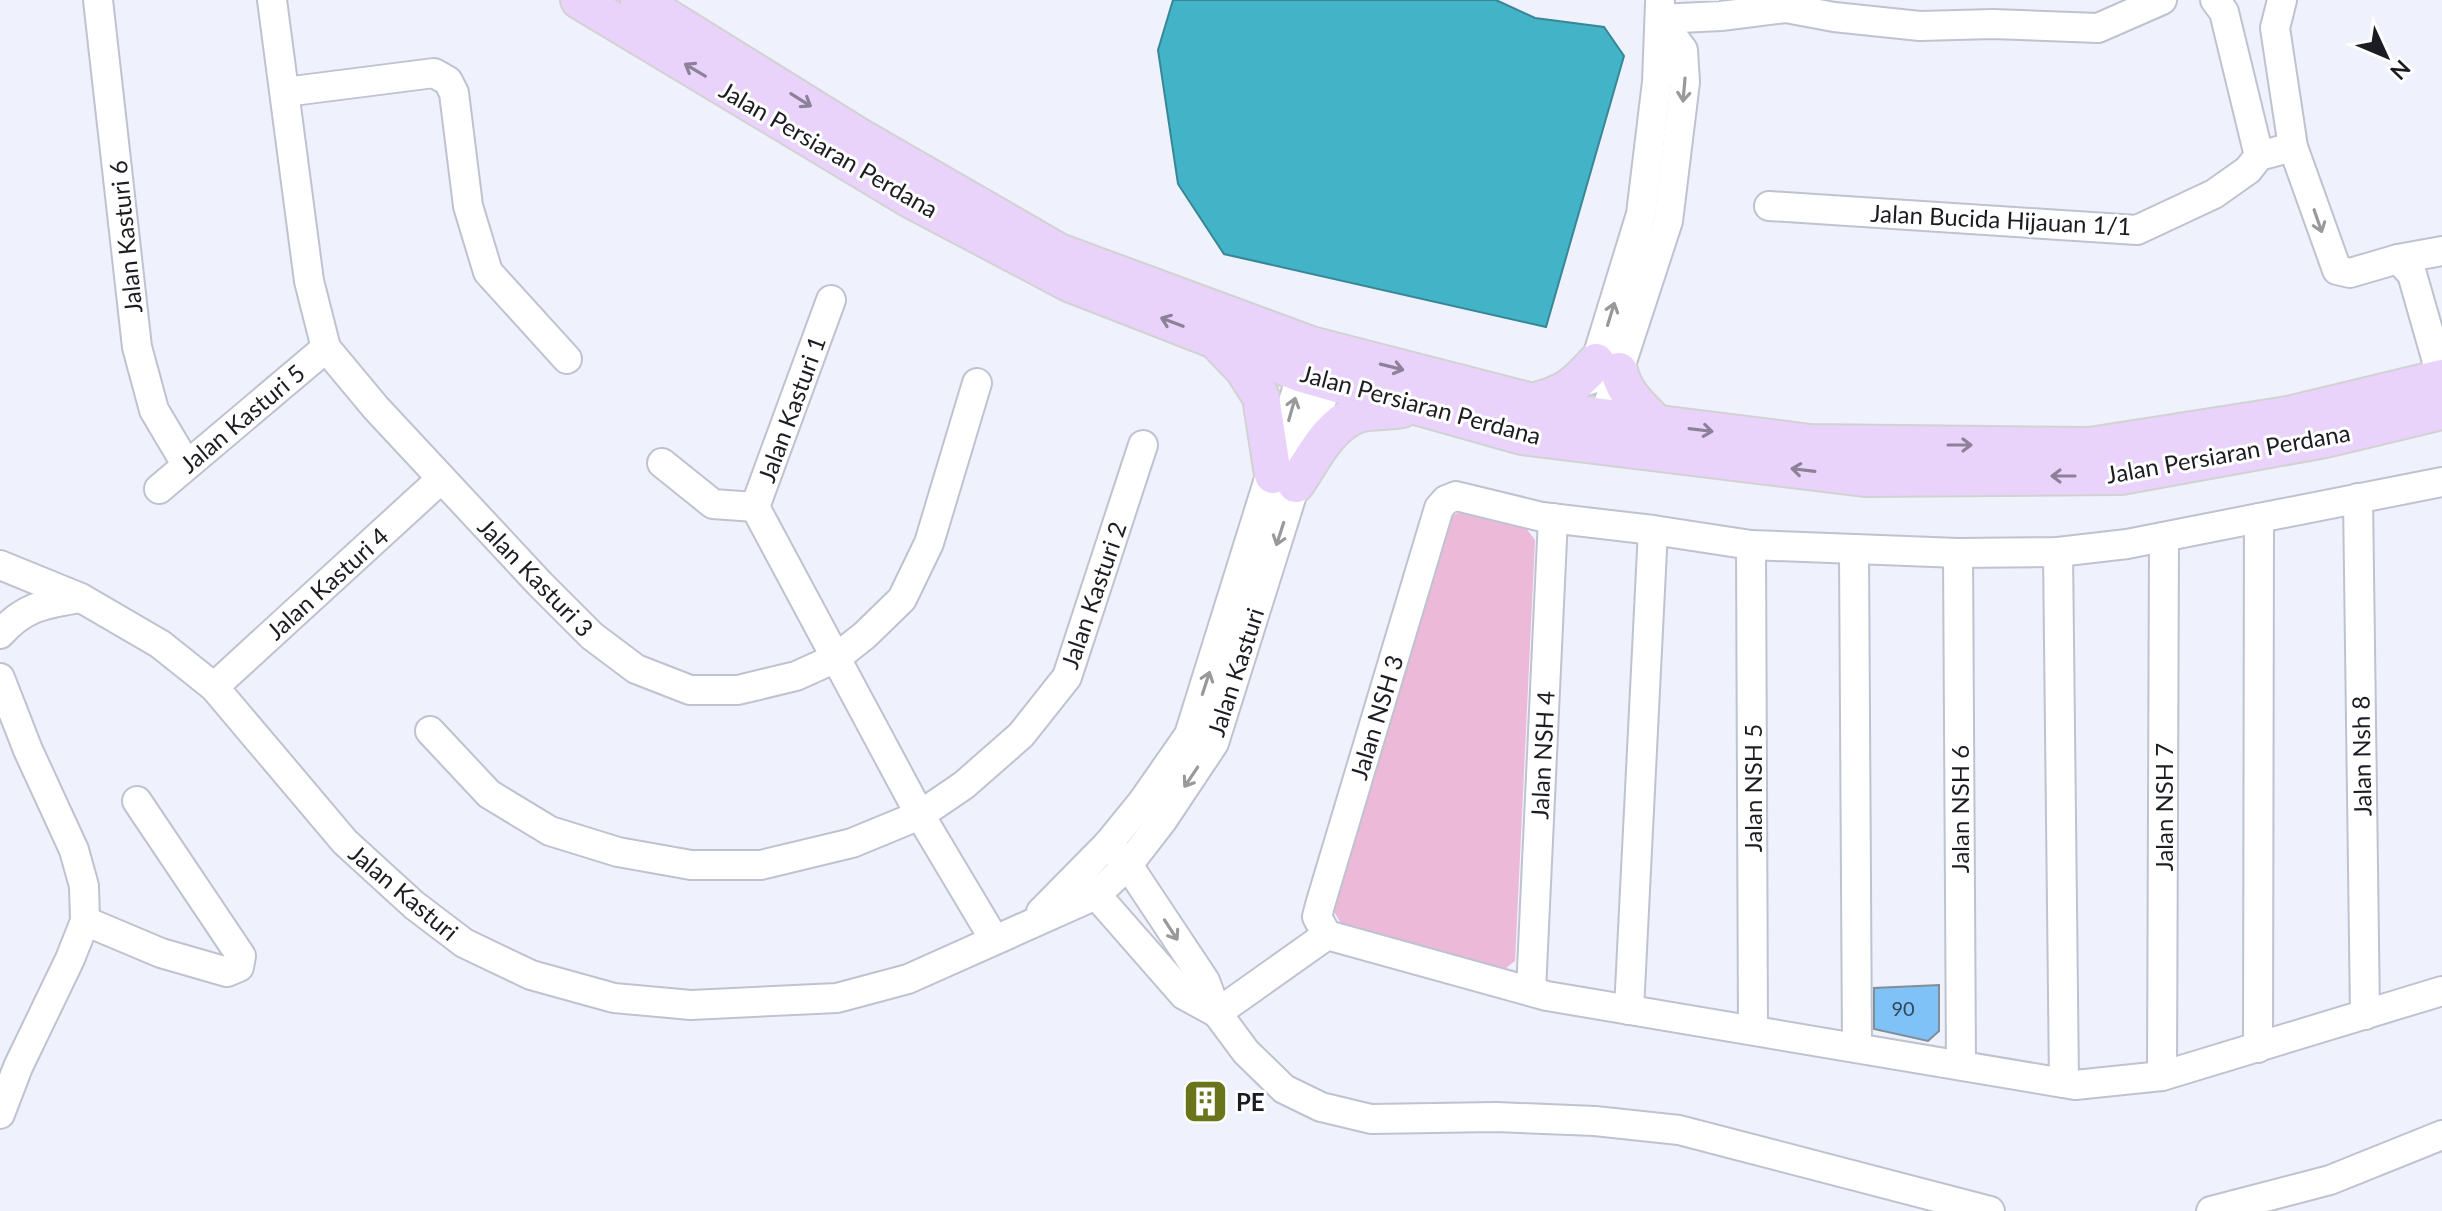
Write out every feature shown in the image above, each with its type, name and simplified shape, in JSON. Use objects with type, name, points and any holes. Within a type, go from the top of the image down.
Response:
[{"type":"main road","name":"Jalan Persiaran Perdana","points":[[579,0],[910,199],[1069,283],[1215,339],[1319,363],[1532,402],[1587,430],[1865,478],[2121,476],[2325,439],[2442,411]]},
{"type":"main road","name":"Jalan Persiaran Perdana","points":[[639,0],[858,136],[1059,252],[1319,363],[1412,407],[1522,436],[1658,425],[1810,443],[2090,446],[2288,415],[2442,378]]},
{"type":"main road","points":[[1215,339],[1244,370],[1261,397],[1284,479],[1334,429],[1360,414],[1412,407]]},
{"type":"main road","points":[[1532,402],[1561,394],[1608,366],[1658,425]]},
{"type":"street","name":"Jalan Kasturi 6","points":[[98,0],[137,347],[154,410],[186,464]]},
{"type":"street","name":"Jalan Kasturi 3","points":[[272,0],[309,281],[326,348],[441,479],[592,636],[636,669],[690,690],[738,690],[796,676],[836,658],[902,599],[929,543],[977,383]]},
{"type":"street","points":[[1993,24],[2014,0]]},
{"type":"street","points":[[1587,430],[1608,366],[1668,221],[1685,82],[1683,50],[1660,10],[1783,4],[1834,17],[1920,26],[1993,24],[2098,28],[2162,0]]},
{"type":"street","points":[[2215,0],[2224,12],[2259,156]]},
{"type":"street","points":[[2282,0],[2275,28],[2293,147],[2337,270],[2350,273],[2398,259],[2442,251]]},
{"type":"street","points":[[285,92],[434,73],[448,81],[454,93],[468,206],[488,272],[567,359]]},
{"type":"street","name":"Jalan Bucida Hijauan 1/1","points":[[1769,206],[2137,230],[2214,194],[2248,170],[2259,156],[2293,147]]},
{"type":"street","points":[[2398,259],[2412,274],[2435,324],[2442,378]]},
{"type":"street","name":"Jalan Kasturi 1","points":[[662,463],[713,504],[755,507],[831,300]]},
{"type":"street","name":"Jalan Kasturi 5","points":[[159,489],[326,348]]},
{"type":"street","name":"Jalan Kasturi","points":[[0,565],[81,598],[160,644],[214,687],[345,842],[414,905],[464,943],[531,975],[614,998],[691,1005],[837,998],[908,979],[1032,921],[1087,884],[1128,865],[1162,821],[1214,743],[1284,479],[1319,363]]},
{"type":"street","name":"Jalan Kasturi 2","points":[[430,731],[489,794],[550,831],[618,852],[691,865],[761,865],[852,843],[920,815],[964,785],[1021,735],[1067,677],[1143,445]]},
{"type":"street","name":"Jalan Kasturi 4","points":[[214,687],[441,479]]},
{"type":"street","name":"Jalan Kasturi","points":[[1087,884],[1108,844],[1143,801],[1189,735],[1284,479]]},
{"type":"street","points":[[1553,518],[1751,545],[1854,551],[2058,552],[2164,537],[2442,482]]},
{"type":"street","name":"Jalan NSH 3","points":[[1327,935],[1317,917],[1320,905],[1439,508],[1446,500],[1456,496],[1553,518]]},
{"type":"street","name":"Jalan Nsh 8","points":[[2358,498],[2365,1015]]},
{"type":"street","points":[[755,507],[920,815],[994,939]]},
{"type":"street","name":"Jalan NSH 4","points":[[1531,991],[1553,518]]},
{"type":"street","points":[[2258,1048],[2259,518]]},
{"type":"street","points":[[1629,1010],[1653,530]]},
{"type":"street","name":"Jalan NSH 7","points":[[2162,1076],[2164,537]]},
{"type":"street","name":"Jalan NSH 5","points":[[1751,545],[1753,1030]]},
{"type":"street","points":[[1854,551],[1857,1048]]},
{"type":"street","points":[[2058,552],[2064,1083]]},
{"type":"street","name":"Jalan NSH 6","points":[[1958,553],[1961,1065]]},
{"type":"street","points":[[0,634],[12,621],[37,605],[81,598]]},
{"type":"street","points":[[0,678],[28,750],[74,850],[84,886],[85,921],[18,1067],[0,1114]]},
{"type":"street","points":[[85,921],[161,953],[227,972],[239,967],[241,956],[137,801]]},
{"type":"street","points":[[1108,844],[1128,865],[1205,981],[1217,1013],[1246,1052],[1284,1089],[1321,1107],[1371,1119],[1510,1117],[1595,1121],[1679,1130],[1990,1211]]},
{"type":"street","points":[[1087,884],[1184,995],[1217,1013]]},
{"type":"street","points":[[1217,1013],[1327,935],[1531,991],[2075,1085],[2162,1076],[2442,991]]},
{"type":"street","points":[[2211,1211],[2330,1180],[2442,1135]]},
{"type":"shaded area","points":[[1468,508],[1519,519],[1535,540],[1515,961],[1497,975],[1342,925],[1329,903],[1444,520]]},
{"type":"water","points":[[1173,0],[1496,0],[1535,18],[1604,27],[1624,56],[1546,327],[1224,254],[1178,184],[1158,50]]},
{"type":"building","points":[[1939,985],[1939,1031],[1928,1041],[1874,1029],[1874,988]]},
{"type":"building","name":"PE","points":[[1199,1084],[1223,1106],[1210,1119],[1187,1096]]},
{"type":"place","name":"PE","points":[[1205,1101]]}]
